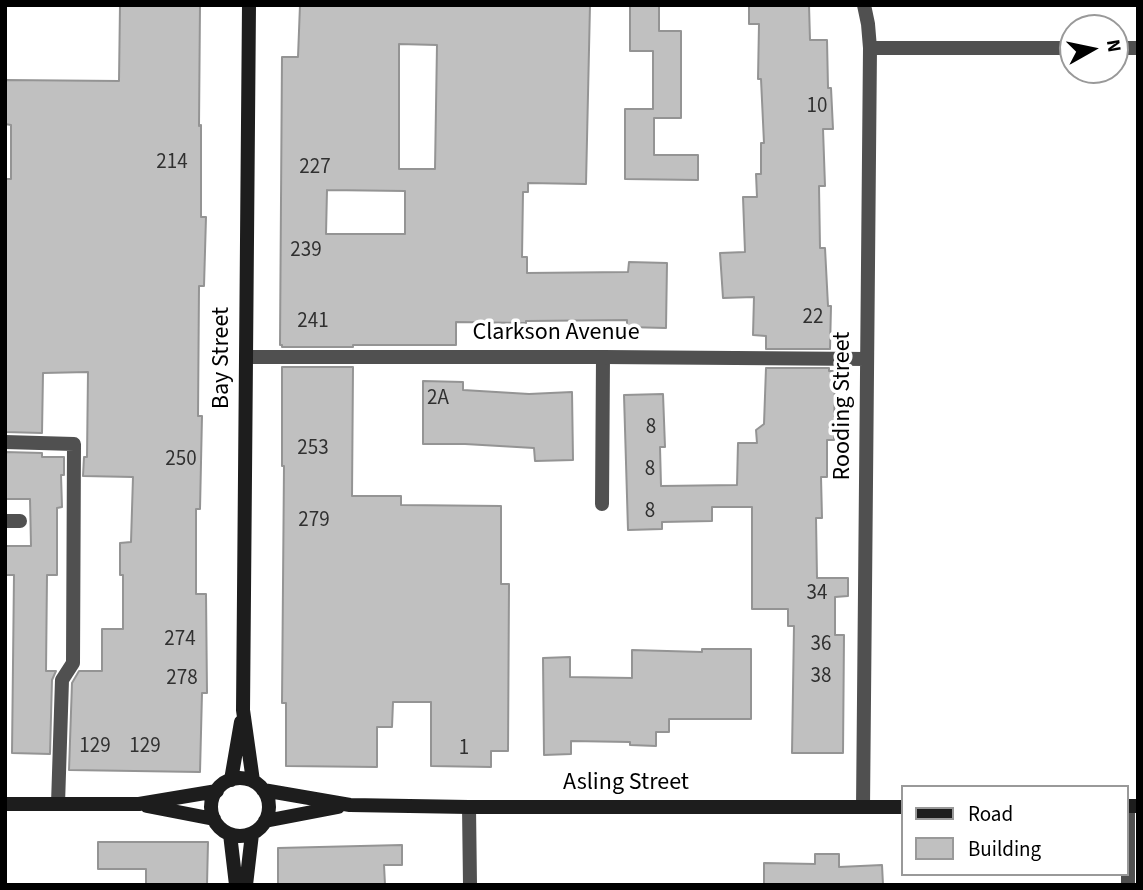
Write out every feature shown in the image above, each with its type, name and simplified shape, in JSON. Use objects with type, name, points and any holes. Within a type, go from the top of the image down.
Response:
[{"type":"street","name":"Bay Street","points":[[231,780],[243,710],[249,5]]},
{"type":"street","name":"Rooding Street","points":[[863,807],[870,48],[864,5]]},
{"type":"street","points":[[870,48],[1059,48]]},
{"type":"street","name":"Clarkson Avenue","points":[[246,357],[867,359]]},
{"type":"street","points":[[602,504],[603,357]]},
{"type":"street","points":[[5,442],[74,444],[73,663],[62,680],[58,804]]},
{"type":"street","name":"Bay Street","points":[[243,710],[258,786]]},
{"type":"street","points":[[245,779],[258,786],[269,805],[265,821],[252,834],[230,834],[218,826],[214,819],[212,800],[216,791],[231,780],[245,779]]},
{"type":"street","name":"Asling Street","points":[[258,786],[350,805]]},
{"type":"street","points":[[5,804],[139,804],[216,791]]},
{"type":"street","points":[[139,804],[214,819]]},
{"type":"street","name":"Asling Street","points":[[265,821],[350,805],[902,807]]},
{"type":"street","points":[[469,807],[470,885]]},
{"type":"street","points":[[230,834],[236,885]]},
{"type":"street","points":[[246,885],[252,834]]},
{"type":"building","points":[[120,5],[200,5],[201,217],[206,217],[204,286],[199,286],[198,416],[202,416],[200,509],[196,509],[196,594],[206,594],[207,693],[202,693],[200,772],[69,770],[72,683],[79,671],[102,671],[102,629],[123,629],[120,543],[131,542],[133,477],[83,476],[84,457],[87,457],[88,372],[43,373],[42,433],[5,432],[5,179],[11,179],[11,125],[5,124],[5,80],[119,81]]},
{"type":"building","points":[[300,5],[590,5],[586,184],[528,183],[528,192],[523,192],[522,257],[527,257],[527,273],[628,272],[629,262],[667,263],[666,328],[627,327],[627,320],[456,322],[456,345],[282,347],[282,57],[298,57]],"holes":[[[399,44],[437,45],[435,169],[399,169]],[[327,190],[405,191],[405,234],[326,234]]]},
{"type":"building","points":[[630,5],[659,5],[659,31],[681,31],[681,118],[654,118],[654,155],[698,155],[698,180],[625,179],[625,109],[653,109],[653,51],[630,51]]},
{"type":"building","points":[[749,5],[809,5],[810,40],[827,40],[828,88],[831,88],[833,129],[823,129],[825,186],[819,186],[820,248],[825,248],[828,306],[831,306],[830,349],[766,349],[766,336],[753,335],[754,297],[723,298],[720,253],[745,252],[743,197],[757,197],[756,174],[761,174],[761,143],[764,143],[761,79],[758,79],[759,24],[749,24]]},
{"type":"building","points":[[282,367],[353,367],[352,496],[401,496],[401,505],[501,506],[501,584],[509,584],[508,751],[491,751],[491,767],[431,766],[431,702],[393,702],[392,727],[377,727],[377,767],[286,766],[286,703],[282,703]]},
{"type":"building","points":[[766,368],[829,368],[829,371],[835,371],[834,440],[827,440],[827,477],[821,477],[822,518],[816,518],[817,578],[848,578],[848,596],[835,597],[835,635],[844,635],[843,753],[792,753],[794,626],[788,626],[788,609],[752,609],[752,507],[712,507],[712,521],[662,522],[662,529],[628,530],[624,395],[663,394],[665,447],[660,447],[661,486],[737,485],[738,443],[757,443],[756,430],[764,424]]},
{"type":"building","points":[[423,381],[463,382],[463,390],[529,394],[572,392],[573,460],[535,461],[534,448],[423,444]]},
{"type":"building","points":[[5,452],[42,453],[42,457],[64,457],[64,475],[61,475],[62,507],[57,508],[57,575],[47,575],[46,671],[56,671],[52,680],[50,754],[12,753],[14,575],[5,575],[5,546],[31,546],[30,499],[5,499]]},
{"type":"building","points":[[702,649],[751,649],[751,719],[669,719],[669,732],[656,732],[656,746],[630,745],[630,742],[571,741],[571,754],[544,755],[543,658],[570,657],[570,677],[632,678],[632,650],[702,652]]},
{"type":"building","points":[[98,842],[208,842],[207,885],[146,885],[146,869],[98,869]]},
{"type":"building","points":[[402,845],[402,865],[384,865],[385,885],[278,885],[278,848]]},
{"type":"building","points":[[815,854],[839,854],[839,867],[882,865],[883,885],[764,885],[764,863],[815,864]]}]
